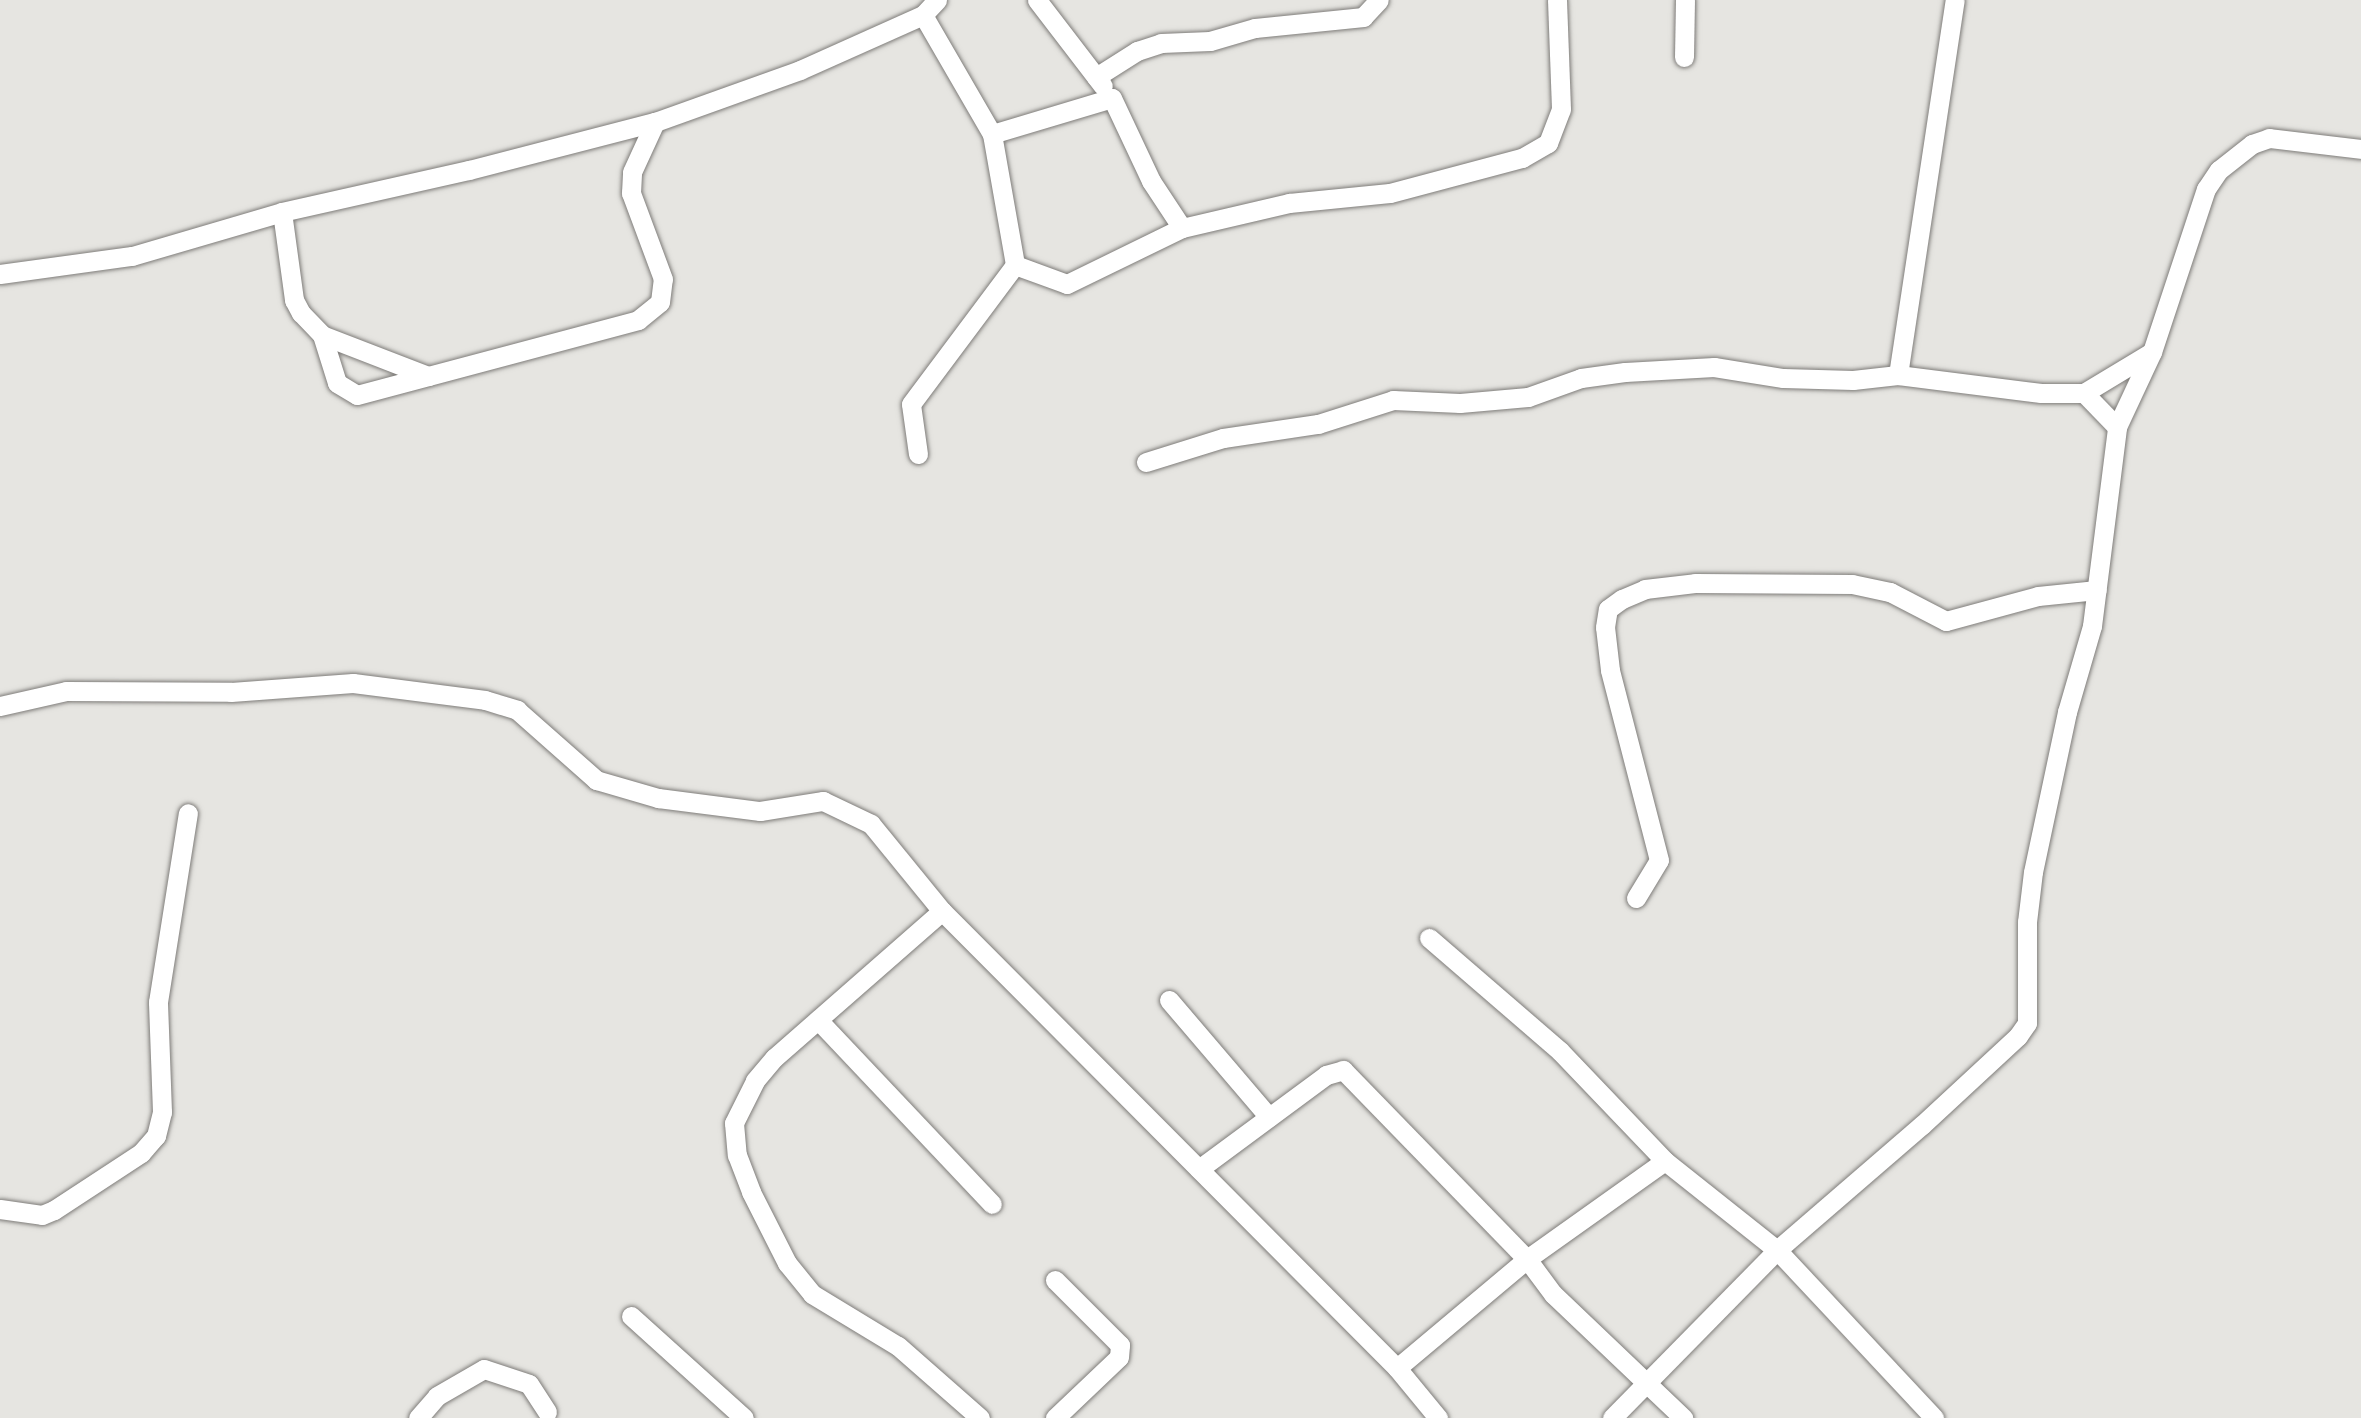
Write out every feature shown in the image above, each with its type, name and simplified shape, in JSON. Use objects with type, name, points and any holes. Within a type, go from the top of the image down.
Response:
[{"type":"street","points":[[0,274],[132,256],[282,212],[470,170],[655,122],[800,70],[923,15],[937,0]]},
{"type":"street","points":[[1037,0],[1112,98],[1151,181],[1182,228]]},
{"type":"street","points":[[1096,77],[1137,51],[1161,43],[1217,40],[1255,28],[1363,17],[1379,0]]},
{"type":"street","points":[[1015,265],[1067,284],[1182,228],[1289,203],[1390,193],[1522,158],[1548,143],[1561,109],[1557,0]]},
{"type":"street","points":[[1684,57],[1685,0]]},
{"type":"street","points":[[1898,375],[1955,0]]},
{"type":"street","points":[[918,454],[911,404],[1015,265],[992,134],[923,15]]},
{"type":"street","points":[[992,134],[1112,98]]},
{"type":"street","points":[[282,212],[294,300],[323,335],[337,383],[346,392],[357,394],[638,320],[660,302],[663,279],[631,193],[632,172],[655,122]]},
{"type":"street","points":[[1612,1418],[1777,1250],[1922,1125],[2027,1023],[2027,922],[2033,872],[2097,590],[2117,427],[2152,352],[2206,189],[2219,170],[2252,144],[2269,138],[2361,149]]},
{"type":"street","points":[[323,335],[428,376]]},
{"type":"street","points":[[1146,462],[1223,438],[1318,424],[1392,400],[1460,403],[1528,397],[1581,378],[1625,372],[1714,367],[1783,378],[1853,380],[1898,375],[2041,393],[2084,393],[2152,352]]},
{"type":"street","points":[[2084,393],[2117,427]]},
{"type":"street","points":[[1636,898],[1659,860],[1610,670],[1605,626],[1608,609],[1622,599],[1645,589],[1695,583],[1852,584],[1890,592],[1946,621],[2038,596],[2097,590]]},
{"type":"street","points":[[0,706],[66,691],[231,692],[353,683],[485,700],[517,710],[596,780],[658,798],[760,811],[823,801],[871,824],[942,911],[1397,1368],[1438,1418]]},
{"type":"street","points":[[0,1209],[42,1215],[54,1210],[141,1153],[156,1136],[162,1112],[158,1002],[188,813]]},
{"type":"street","points":[[942,911],[818,1020],[755,1081],[734,1123],[737,1155],[751,1192],[787,1263],[812,1294],[898,1346],[980,1418]]},
{"type":"street","points":[[1429,938],[1560,1051],[1665,1161],[1777,1250],[1934,1418]]},
{"type":"street","points":[[1170,1000],[1269,1117]]},
{"type":"street","points":[[818,1020],[992,1204]]},
{"type":"street","points":[[1199,1169],[1326,1075],[1343,1070],[1527,1259],[1553,1294],[1683,1418]]},
{"type":"street","points":[[1397,1368],[1527,1259],[1665,1161]]},
{"type":"street","points":[[1055,1280],[1120,1345],[1119,1357],[1055,1418]]},
{"type":"street","points":[[631,1316],[744,1418]]},
{"type":"street","points":[[418,1418],[446,1390],[484,1369],[529,1384],[547,1412]]}]
